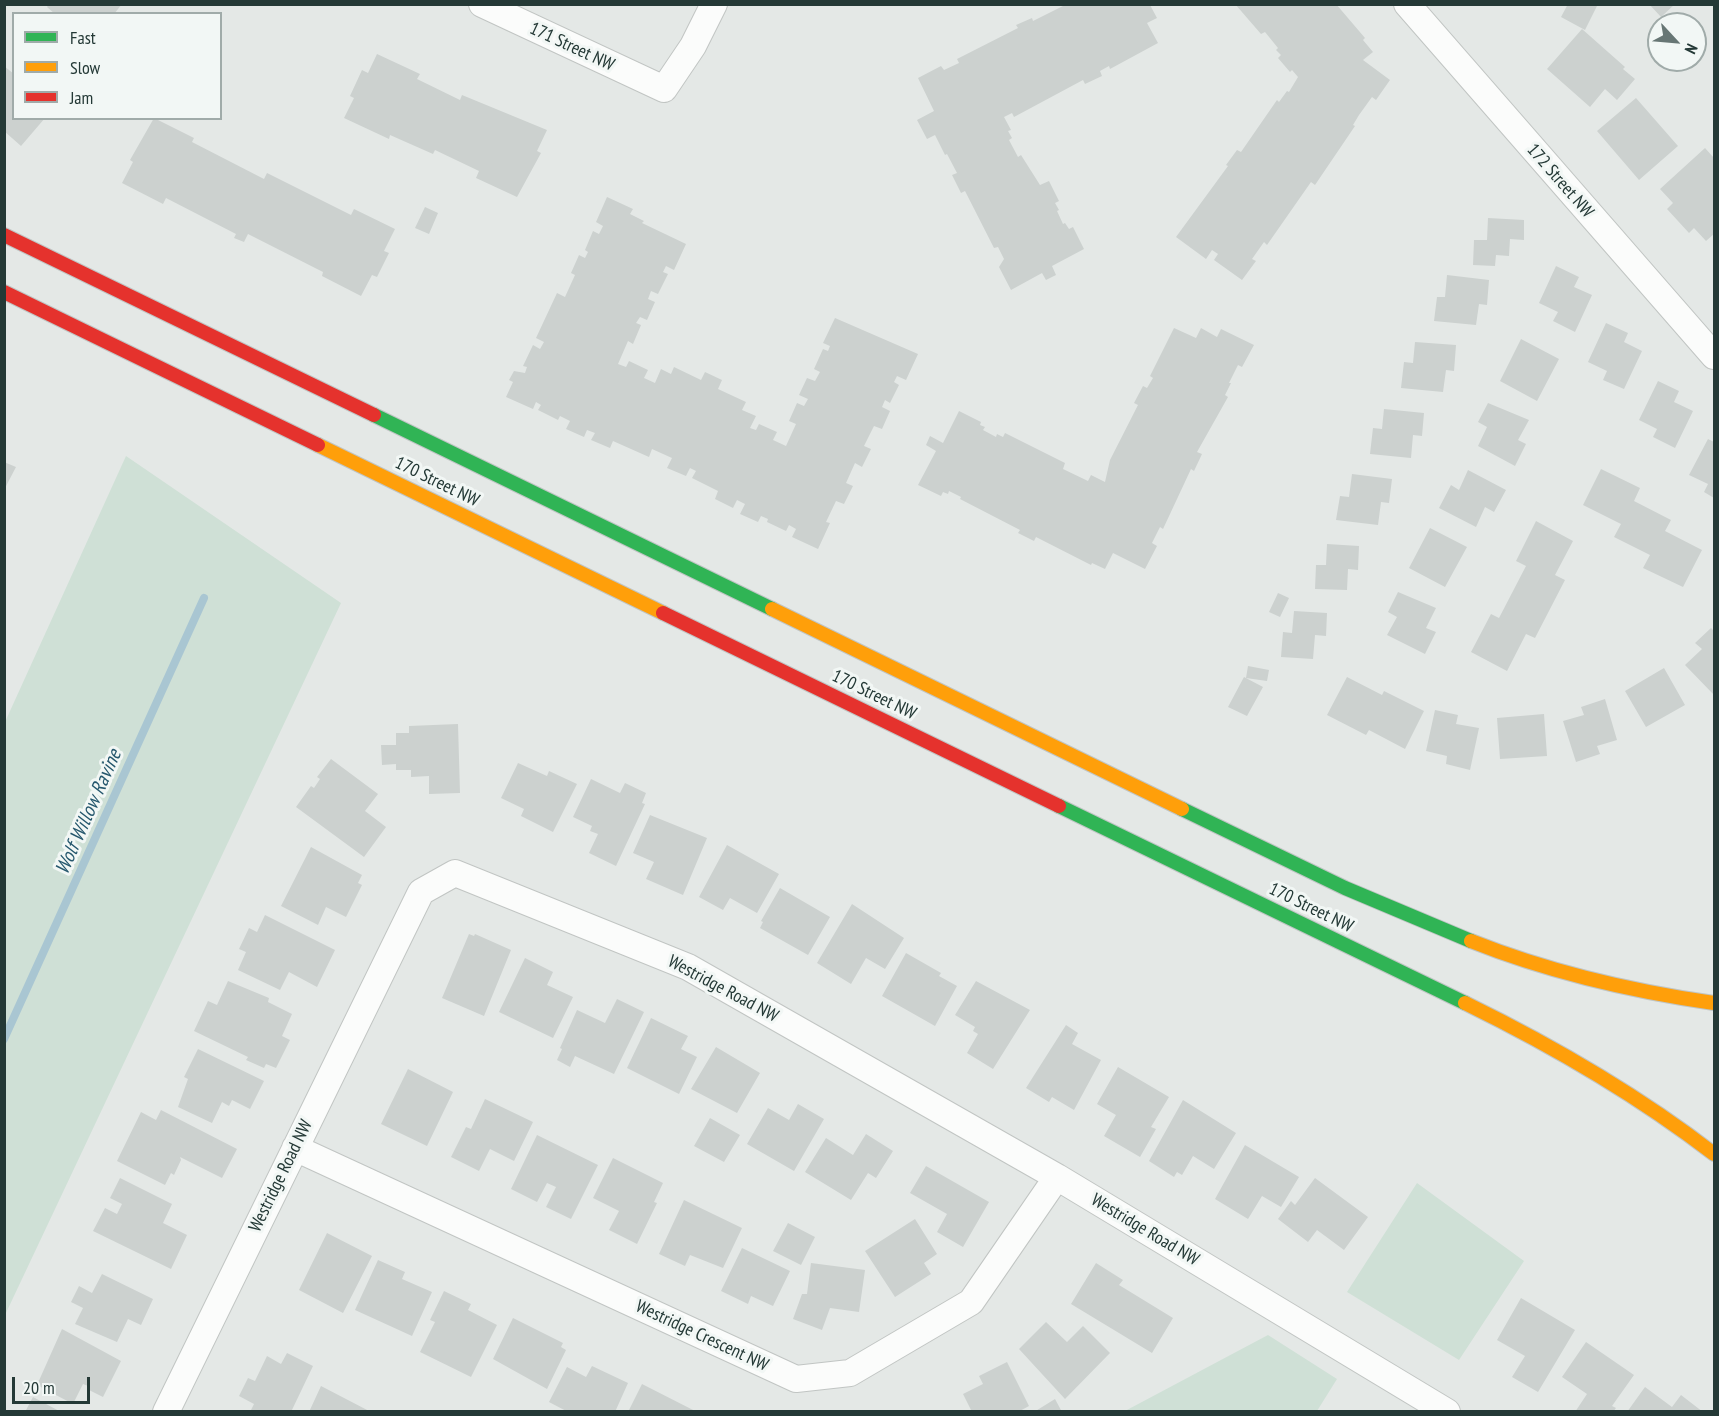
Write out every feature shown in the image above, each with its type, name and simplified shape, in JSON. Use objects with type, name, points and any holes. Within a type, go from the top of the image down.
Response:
[{"type":"main road","name":"170 Street NW","points":[[4,235],[1388,907],[1453,936],[1565,975],[1682,1000],[1714,1003]]},
{"type":"main road","name":"170 Street NW","points":[[4,292],[1508,1024],[1576,1060],[1661,1113],[1714,1154]]},
{"type":"street","name":"171 Street NW","points":[[482,4],[664,89],[693,46],[714,4]]},
{"type":"street","name":"172 Street NW","points":[[1407,4],[1714,356]]},
{"type":"street","name":"Westridge Road NW","points":[[166,1412],[421,892],[456,873],[688,967],[1057,1178],[1447,1412]]},
{"type":"street","name":"Westridge Crescent NW","points":[[294,1148],[796,1379],[850,1373],[971,1302],[1057,1178]]},
{"type":"green space","points":[[126,456],[341,603],[5,1315],[5,722]]},
{"type":"green space","points":[[1417,1183],[1524,1261],[1459,1360],[1347,1292]]},
{"type":"green space","points":[[1268,1335],[1337,1379],[1317,1411],[1125,1411]]},
{"type":"building","points":[[49,4],[122,4],[116,12],[53,12],[47,7]]},
{"type":"building","points":[[1235,4],[1336,4],[1365,38],[1363,40],[1373,52],[1363,60],[1390,80],[1376,100],[1372,97],[1359,115],[1353,125],[1355,126],[1315,185],[1311,182],[1267,245],[1264,242],[1252,259],[1256,261],[1242,280],[1214,260],[1218,254],[1212,250],[1206,259],[1176,237],[1228,166],[1226,165],[1237,150],[1241,152],[1277,100],[1279,102],[1287,91],[1289,92],[1298,77],[1292,70],[1290,72],[1278,58],[1281,55],[1276,50],[1278,48],[1265,32],[1261,34]]},
{"type":"building","points":[[1568,4],[1598,4],[1585,30],[1561,17]]},
{"type":"building","points":[[1649,4],[1675,4],[1666,12],[1656,12]]},
{"type":"building","points":[[1065,5],[1150,5],[1157,18],[1147,23],[1158,43],[1110,69],[1109,66],[1100,71],[1102,76],[1085,84],[1083,80],[1014,117],[1012,113],[1004,117],[1011,130],[1008,131],[1012,138],[1009,140],[1018,157],[1021,155],[1040,185],[1049,181],[1059,201],[1055,203],[1063,224],[1065,223],[1069,229],[1073,227],[1084,249],[1052,266],[1056,275],[1046,280],[1042,273],[1011,290],[999,267],[1004,259],[998,247],[994,248],[965,191],[961,193],[952,175],[957,173],[947,154],[945,155],[935,135],[927,139],[917,120],[934,111],[918,78],[941,66],[944,70],[959,63],[957,59],[1018,28],[1016,25],[1032,18],[1033,21]]},
{"type":"building","points":[[1582,29],[1625,67],[1623,69],[1635,79],[1617,100],[1605,89],[1590,107],[1547,69]]},
{"type":"building","points":[[377,54],[420,74],[417,79],[460,100],[462,95],[547,130],[537,151],[541,153],[517,197],[476,178],[479,171],[435,150],[433,154],[390,135],[389,139],[344,118],[354,98],[350,96],[362,70],[368,73]]},
{"type":"building","points":[[4,66],[12,72],[12,120],[43,120],[21,146],[4,131]]},
{"type":"building","points":[[1636,98],[1678,146],[1639,180],[1597,131]]},
{"type":"building","points":[[153,120],[158,120],[194,138],[192,142],[264,179],[267,173],[351,215],[354,209],[395,229],[384,251],[389,253],[377,277],[372,275],[361,296],[322,276],[323,272],[248,234],[244,242],[234,238],[236,234],[166,198],[163,204],[122,183],[133,162],[130,160]]},
{"type":"building","points":[[1705,148],[1714,158],[1714,234],[1706,241],[1694,228],[1689,233],[1667,209],[1673,203],[1660,189]]},
{"type":"building","points":[[607,197],[633,209],[630,214],[644,221],[642,223],[686,244],[674,270],[666,266],[663,272],[668,274],[658,294],[651,291],[648,299],[655,302],[647,320],[640,317],[636,323],[641,325],[633,344],[628,341],[618,364],[626,367],[629,361],[648,370],[644,378],[655,383],[661,369],[671,374],[674,367],[701,380],[705,372],[722,380],[718,389],[746,402],[742,410],[756,416],[750,428],[756,430],[759,424],[777,432],[773,440],[786,446],[796,424],[789,421],[797,403],[804,406],[808,399],[799,395],[807,378],[815,381],[820,372],[814,369],[823,349],[828,351],[830,346],[823,343],[835,318],[918,354],[906,380],[897,376],[894,382],[899,385],[890,403],[885,400],[882,407],[890,411],[882,429],[874,426],[864,446],[871,449],[862,467],[855,463],[846,483],[853,486],[844,504],[836,501],[826,522],[830,523],[818,549],[792,537],[796,529],[789,525],[786,531],[767,522],[768,519],[761,516],[758,522],[740,514],[745,504],[737,500],[733,508],[715,499],[718,491],[692,478],[696,471],[690,468],[686,476],[667,468],[672,458],[652,449],[649,457],[613,441],[610,448],[591,440],[595,433],[587,430],[584,437],[566,429],[570,421],[560,416],[558,420],[538,410],[541,405],[536,402],[533,409],[506,397],[513,382],[509,380],[514,371],[525,373],[527,367],[523,366],[533,345],[540,349],[544,342],[536,338],[557,293],[565,297],[575,275],[571,273],[579,255],[585,258],[588,252],[585,250],[593,231],[599,234],[603,226],[596,222]]},
{"type":"building","points":[[425,207],[438,213],[429,234],[415,228]]},
{"type":"building","points":[[1488,218],[1524,220],[1524,240],[1510,239],[1509,256],[1496,255],[1495,266],[1473,265],[1474,240],[1487,240]]},
{"type":"building","points":[[1556,266],[1579,277],[1574,287],[1592,295],[1575,332],[1553,321],[1558,312],[1539,303]]},
{"type":"building","points":[[1447,275],[1489,280],[1487,305],[1479,304],[1476,325],[1434,321],[1437,297],[1445,297]]},
{"type":"building","points":[[1606,323],[1628,333],[1624,342],[1642,351],[1624,389],[1603,380],[1607,371],[1588,362]]},
{"type":"building","points":[[1174,328],[1196,338],[1201,328],[1217,337],[1221,329],[1254,345],[1242,367],[1238,365],[1229,383],[1231,383],[1225,395],[1228,397],[1197,452],[1202,454],[1194,471],[1191,469],[1163,529],[1160,527],[1152,543],[1157,546],[1145,569],[1113,553],[1105,569],[1092,563],[1091,565],[1036,537],[1034,541],[1018,533],[1020,530],[949,491],[948,494],[943,492],[941,496],[918,485],[936,451],[926,445],[930,436],[943,443],[959,411],[981,422],[980,425],[985,427],[983,430],[996,437],[997,434],[1003,437],[1005,433],[1065,463],[1063,469],[1088,481],[1091,475],[1105,482],[1110,460],[1138,405],[1134,403],[1143,386],[1147,388],[1153,378],[1150,376]]},
{"type":"building","points":[[1521,339],[1559,359],[1537,401],[1500,381]]},
{"type":"building","points":[[1415,342],[1456,345],[1454,371],[1446,370],[1443,392],[1401,388],[1404,362],[1413,363]]},
{"type":"building","points":[[1658,381],[1679,391],[1674,402],[1693,411],[1675,448],[1653,437],[1657,429],[1639,420]]},
{"type":"building","points":[[1488,403],[1529,420],[1518,440],[1526,444],[1515,466],[1478,446],[1487,427],[1478,422]]},
{"type":"building","points":[[1384,409],[1424,413],[1422,436],[1413,435],[1411,458],[1370,454],[1373,428],[1382,429]]},
{"type":"building","points":[[1708,439],[1714,442],[1714,498],[1704,492],[1708,484],[1689,475]]},
{"type":"building","points":[[4,462],[16,467],[4,490]]},
{"type":"building","points":[[1601,469],[1640,488],[1634,501],[1671,520],[1665,531],[1702,550],[1683,587],[1643,568],[1650,555],[1614,537],[1621,524],[1583,505]]},
{"type":"building","points":[[1468,470],[1506,490],[1494,512],[1485,507],[1476,527],[1439,508],[1451,485],[1459,490]]},
{"type":"building","points":[[1352,474],[1392,479],[1389,503],[1381,502],[1378,525],[1336,520],[1340,496],[1349,497]]},
{"type":"building","points":[[1536,521],[1573,541],[1555,575],[1565,580],[1535,638],[1526,634],[1507,671],[1471,652],[1491,614],[1499,618],[1526,566],[1516,561]]},
{"type":"building","points":[[1430,528],[1467,547],[1445,587],[1409,568]]},
{"type":"building","points":[[1327,544],[1359,546],[1358,570],[1348,569],[1347,590],[1315,589],[1316,565],[1326,565]]},
{"type":"building","points":[[1398,592],[1436,608],[1426,628],[1436,632],[1425,654],[1387,635],[1397,617],[1388,612]]},
{"type":"building","points":[[1278,593],[1289,598],[1280,617],[1269,612]]},
{"type":"building","points":[[1294,611],[1327,613],[1326,636],[1315,635],[1313,659],[1281,657],[1283,632],[1292,633]]},
{"type":"building","points":[[1711,628],[1714,631],[1714,695],[1685,665],[1702,649],[1695,643]]},
{"type":"building","points":[[1248,666],[1269,670],[1267,681],[1246,678]]},
{"type":"building","points":[[1664,668],[1685,705],[1646,727],[1625,691]]},
{"type":"building","points":[[1244,677],[1263,687],[1247,716],[1228,707]]},
{"type":"building","points":[[1347,677],[1382,695],[1384,691],[1424,711],[1405,749],[1369,730],[1366,735],[1327,715]]},
{"type":"building","points":[[1605,699],[1617,740],[1597,746],[1600,754],[1576,762],[1563,721],[1584,715],[1581,707]]},
{"type":"building","points":[[1435,710],[1458,715],[1456,724],[1479,728],[1470,770],[1446,764],[1447,756],[1426,751]]},
{"type":"building","points":[[1544,714],[1547,756],[1500,759],[1497,718]]},
{"type":"building","points":[[458,724],[460,793],[429,794],[429,776],[411,777],[411,770],[396,770],[396,764],[382,765],[381,745],[396,745],[396,733],[409,733],[409,726]]},
{"type":"building","points":[[331,759],[378,794],[365,811],[386,827],[364,857],[296,807],[311,786],[314,788],[320,779],[317,777]]},
{"type":"building","points":[[518,763],[547,776],[549,771],[577,784],[553,832],[521,816],[524,809],[501,798]]},
{"type":"building","points":[[591,779],[620,793],[625,783],[646,793],[642,803],[645,804],[616,866],[589,853],[598,834],[590,831],[592,826],[573,817]]},
{"type":"building","points":[[650,815],[707,838],[683,895],[646,879],[654,862],[633,853]]},
{"type":"building","points":[[727,845],[779,874],[757,913],[730,898],[723,910],[699,897]]},
{"type":"building","points":[[311,847],[362,875],[358,883],[362,885],[346,917],[326,907],[318,925],[281,906]]},
{"type":"building","points":[[780,888],[830,917],[808,955],[760,928],[763,922],[761,921]]},
{"type":"building","points":[[852,904],[904,938],[885,969],[866,958],[851,984],[817,963]]},
{"type":"building","points":[[265,915],[335,950],[317,987],[289,972],[280,990],[238,970],[246,952],[239,949],[249,928],[257,932]]},
{"type":"building","points":[[469,934],[474,936],[475,934],[511,950],[484,1016],[442,998]]},
{"type":"building","points":[[906,953],[941,973],[939,976],[957,986],[935,1026],[882,996]]},
{"type":"building","points":[[525,958],[553,972],[547,985],[573,997],[553,1038],[499,1012]]},
{"type":"building","points":[[228,981],[269,998],[268,1002],[292,1014],[282,1036],[290,1040],[276,1068],[266,1064],[264,1068],[246,1060],[248,1057],[194,1031],[208,1001],[217,1005]]},
{"type":"building","points":[[976,981],[1030,1010],[993,1069],[967,1053],[978,1034],[973,1031],[975,1027],[955,1015]]},
{"type":"building","points":[[617,999],[644,1012],[614,1074],[575,1056],[570,1067],[557,1060],[577,1010],[605,1023]]},
{"type":"building","points":[[651,1018],[688,1036],[681,1049],[697,1057],[679,1094],[627,1068]]},
{"type":"building","points":[[1066,1025],[1078,1033],[1072,1044],[1101,1060],[1074,1110],[1052,1097],[1049,1102],[1026,1088]]},
{"type":"building","points":[[716,1047],[760,1073],[737,1113],[691,1089]]},
{"type":"building","points":[[198,1049],[264,1081],[250,1109],[232,1100],[229,1106],[222,1102],[212,1123],[178,1107],[188,1079],[184,1077]]},
{"type":"building","points":[[1118,1067],[1169,1097],[1151,1127],[1156,1129],[1140,1157],[1104,1136],[1116,1115],[1097,1104]]},
{"type":"building","points":[[408,1069],[453,1092],[427,1146],[381,1124]]},
{"type":"building","points":[[485,1099],[533,1122],[514,1161],[490,1149],[479,1171],[451,1157],[466,1127],[471,1129]]},
{"type":"building","points":[[1183,1100],[1236,1133],[1214,1169],[1193,1156],[1182,1175],[1177,1172],[1174,1177],[1149,1161]]},
{"type":"building","points":[[798,1104],[824,1119],[794,1171],[747,1144],[768,1108],[789,1120]]},
{"type":"building","points":[[161,1110],[237,1149],[222,1178],[180,1157],[181,1160],[174,1175],[171,1173],[165,1185],[117,1161],[141,1112],[156,1120]]},
{"type":"building","points":[[710,1118],[740,1135],[724,1162],[694,1146]]},
{"type":"building","points":[[866,1134],[893,1151],[876,1178],[868,1173],[851,1200],[805,1172],[826,1138],[853,1155]]},
{"type":"building","points":[[537,1135],[598,1165],[571,1219],[546,1207],[556,1187],[547,1183],[537,1202],[511,1189]]},
{"type":"building","points":[[1245,1145],[1299,1177],[1281,1207],[1262,1196],[1248,1219],[1215,1199]]},
{"type":"building","points":[[613,1158],[663,1183],[654,1202],[657,1203],[637,1244],[609,1230],[619,1211],[593,1198]]},
{"type":"building","points":[[926,1166],[989,1202],[963,1247],[937,1232],[947,1214],[910,1193]]},
{"type":"building","points":[[120,1178],[172,1204],[163,1223],[187,1235],[171,1269],[93,1231],[105,1208],[117,1214],[122,1204],[110,1198]]},
{"type":"building","points":[[1315,1178],[1368,1217],[1344,1250],[1317,1230],[1308,1242],[1278,1219],[1291,1201],[1295,1205]]},
{"type":"building","points":[[684,1200],[742,1228],[723,1268],[690,1255],[685,1266],[659,1254]]},
{"type":"building","points":[[915,1219],[937,1254],[924,1263],[931,1274],[895,1297],[865,1251]]},
{"type":"building","points":[[788,1223],[815,1237],[801,1265],[773,1251]]},
{"type":"building","points":[[327,1233],[372,1256],[343,1313],[299,1290]]},
{"type":"building","points":[[742,1248],[790,1271],[773,1306],[751,1296],[748,1304],[721,1291]]},
{"type":"building","points":[[378,1260],[405,1272],[402,1279],[432,1292],[412,1336],[355,1310]]},
{"type":"building","points":[[811,1263],[865,1270],[859,1312],[830,1308],[822,1330],[793,1319],[802,1294],[807,1294]]},
{"type":"building","points":[[1096,1263],[1123,1280],[1119,1285],[1173,1318],[1152,1353],[1071,1304]]},
{"type":"building","points":[[102,1274],[153,1299],[141,1325],[128,1319],[117,1342],[75,1324],[83,1308],[71,1302],[79,1286],[92,1293]]},
{"type":"building","points":[[444,1291],[471,1304],[468,1310],[497,1325],[471,1377],[420,1352],[435,1322],[430,1320]]},
{"type":"building","points":[[1521,1298],[1575,1330],[1538,1392],[1512,1377],[1525,1356],[1497,1340]]},
{"type":"building","points":[[513,1318],[563,1343],[561,1347],[566,1350],[547,1389],[493,1359]]},
{"type":"building","points":[[1046,1322],[1067,1342],[1083,1326],[1110,1353],[1065,1399],[1019,1349]]},
{"type":"building","points":[[62,1329],[121,1361],[103,1397],[87,1389],[88,1386],[83,1384],[73,1404],[37,1385]]},
{"type":"building","points":[[1586,1342],[1634,1375],[1612,1406],[1616,1408],[1613,1412],[1575,1412],[1587,1394],[1562,1377]]},
{"type":"building","points":[[287,1353],[313,1366],[291,1412],[250,1412],[254,1404],[239,1396],[248,1378],[255,1381],[267,1356],[281,1364]]},
{"type":"building","points":[[1007,1362],[1029,1406],[1018,1412],[972,1412],[963,1394],[983,1384],[979,1376]]},
{"type":"building","points":[[592,1366],[628,1383],[615,1412],[568,1412],[549,1402],[567,1367],[586,1377]]},
{"type":"building","points":[[642,1384],[697,1412],[628,1412]]},
{"type":"building","points":[[321,1386],[371,1412],[309,1412]]},
{"type":"building","points":[[1645,1387],[1672,1407],[1681,1395],[1703,1412],[1627,1412]]},
{"type":"building","points":[[33,1397],[61,1412],[25,1412]]},
{"type":"building","points":[[1055,1399],[1062,1412],[1034,1412]]},
{"type":"waterway","name":"Wolf Willow Ravine","points":[[4,1039],[204,598]]},
{"type":"traffic: fast","points":[[374,415],[772,609]]},
{"type":"traffic: fast","points":[[1059,806],[1465,1003]]},
{"type":"traffic: fast","points":[[1182,809],[1345,888],[1471,941]]},
{"type":"traffic: slow","points":[[318,445],[663,613]]},
{"type":"traffic: slow","points":[[772,609],[1182,809]]},
{"type":"traffic: slow","points":[[1471,941],[1530,962],[1590,979],[1652,993],[1714,1003]]},
{"type":"traffic: slow","points":[[1465,1003],[1593,1072],[1655,1111],[1714,1154]]},
{"type":"traffic: jam","points":[[4,235],[374,415]]},
{"type":"traffic: jam","points":[[4,292],[318,445]]},
{"type":"traffic: jam","points":[[663,613],[1059,806]]}]
